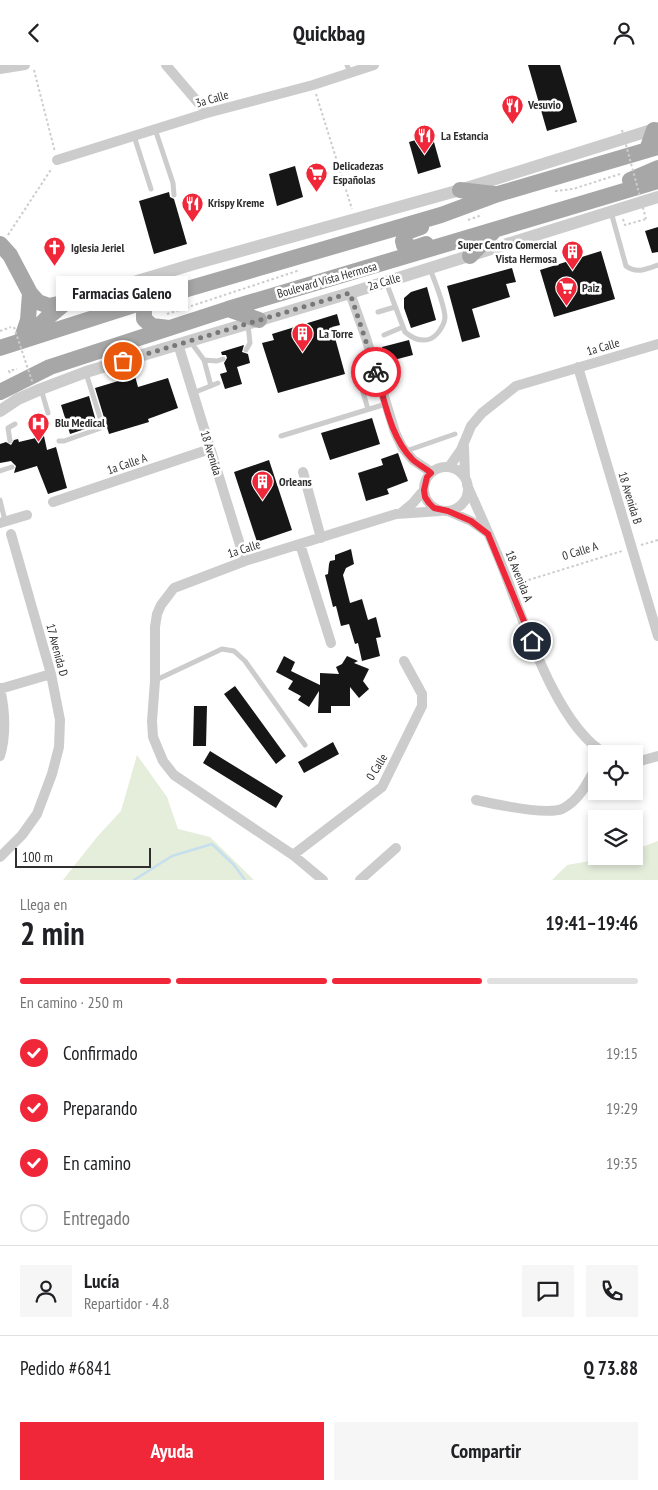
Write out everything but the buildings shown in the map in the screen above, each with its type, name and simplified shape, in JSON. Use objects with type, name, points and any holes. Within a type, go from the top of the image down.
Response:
[{"type":"main road","points":[[0,348],[153,299],[441,215],[498,195],[653,149],[656,129]]},
{"type":"main road","points":[[612,193],[628,181],[658,168]]},
{"type":"main road","name":"Boulevard Vista Hermosa","points":[[0,392],[50,367],[168,322],[228,309],[499,229],[612,193],[658,181]]},
{"type":"main road","points":[[460,190],[498,195]]},
{"type":"main road","points":[[446,245],[432,242],[410,248],[404,245],[403,238],[409,231],[454,217],[465,206]]},
{"type":"main road","points":[[470,256],[491,233],[499,229]]},
{"type":"main road","points":[[1,244],[10,255],[30,293],[42,305],[49,306],[67,302]]},
{"type":"main road","points":[[24,340],[30,293]]},
{"type":"main road","points":[[153,299],[144,308],[145,322],[155,327],[168,322]]},
{"type":"main road","points":[[24,340],[67,302]]},
{"type":"main road","points":[[228,309],[253,321]]},
{"type":"street","points":[[0,69],[25,65]]},
{"type":"street","points":[[166,65],[207,113]]},
{"type":"street","name":"3a Calle","points":[[57,160],[207,113],[313,85],[349,69],[374,65]]},
{"type":"street","points":[[67,302],[194,264],[460,190],[656,129]]},
{"type":"street","name":"2a Calle","points":[[0,411],[37,386],[350,293],[658,197]]},
{"type":"street","points":[[350,293],[395,432],[413,460],[431,473]]},
{"type":"street","name":"18 Avenida","points":[[184,342],[192,393],[245,561]]},
{"type":"street","name":"1a Calle","points":[[449,467],[458,456],[471,426],[482,413],[516,385],[658,344]]},
{"type":"street","name":"18 Avenida B","points":[[578,367],[658,636]]},
{"type":"street","name":"1a Calle","points":[[464,443],[466,481]]},
{"type":"street","name":"1a Calle A","points":[[54,502],[210,449]]},
{"type":"street","points":[[445,511],[455,509],[465,499],[466,481],[461,473],[449,467],[436,469],[427,477],[424,490],[425,497],[434,508],[471,521],[488,534]]},
{"type":"street","points":[[303,471],[321,538]]},
{"type":"street","name":"18 Avenida A","points":[[466,481],[539,659],[563,709],[574,726],[595,745]]},
{"type":"street","name":"1a Calle","points":[[401,513],[424,490]]},
{"type":"street","name":"1a Calle","points":[[323,880],[293,855],[174,775],[163,761],[153,737],[152,721],[157,614],[161,605],[174,588],[245,561],[401,513],[445,511]]},
{"type":"street","points":[[3,522],[27,515]]},
{"type":"street","name":"17 Avenida D","points":[[0,857],[22,835],[37,814],[52,775],[59,747],[60,720],[51,674],[11,535]]},
{"type":"street","points":[[300,544],[331,643]]},
{"type":"street","name":"0 Calle","points":[[293,855],[382,787],[422,706],[422,694],[404,661]]},
{"type":"street","points":[[0,756],[4,743],[5,715],[0,689],[51,674]]},
{"type":"street","points":[[643,760],[658,756]]},
{"type":"street","points":[[476,800],[549,811],[561,809],[571,803],[581,793],[588,781]]},
{"type":"street","points":[[360,880],[396,848]]},
{"type":"lane","points":[[154,129],[174,183],[174,195]]},
{"type":"lane","points":[[134,135],[151,189]]},
{"type":"lane","points":[[610,212],[626,267],[637,271],[658,265]]},
{"type":"lane","points":[[386,282],[405,332],[410,337],[425,341],[435,337],[442,327],[445,317],[430,268]]},
{"type":"lane","points":[[378,312],[395,307]]},
{"type":"lane","points":[[246,350],[250,343],[253,321]]},
{"type":"lane","points":[[384,335],[403,327]]},
{"type":"lane","points":[[184,342],[204,360],[211,386]]},
{"type":"lane","points":[[204,360],[216,361],[223,359]]},
{"type":"lane","points":[[59,441],[101,428],[102,424],[86,372]]},
{"type":"lane","points":[[357,373],[368,409]]},
{"type":"lane","points":[[192,393],[218,383]]},
{"type":"lane","points":[[37,386],[48,413]]},
{"type":"lane","points":[[281,436],[386,404]]},
{"type":"lane","points":[[10,441],[8,428],[15,424]]},
{"type":"lane","points":[[406,451],[455,435]]},
{"type":"lane","points":[[0,471],[12,467]]},
{"type":"lane","points":[[0,500],[3,522]]},
{"type":"lane","points":[[155,681],[222,649],[234,651],[245,661],[305,745]]},
{"type":"path","points":[[1,244],[57,160],[33,65]]},
{"type":"path","points":[[313,85],[356,220]]},
{"type":"path","points":[[622,130],[646,219],[625,225]]},
{"type":"path","points":[[630,171],[639,167]]},
{"type":"path","points":[[552,191],[573,189],[620,174]]},
{"type":"path","points":[[460,222],[478,216],[485,211]]},
{"type":"path","points":[[168,322],[301,270]]},
{"type":"path","points":[[0,331],[14,327],[37,386]]},
{"type":"path","points":[[10,375],[19,371]]},
{"type":"path","name":"0 Calle A","points":[[510,586],[658,540]]},
{"type":"green space","points":[[137,755],[167,797],[178,829],[210,837],[254,880],[63,880],[97,837],[121,811]]},
{"type":"green space","points":[[658,841],[658,880],[552,880],[567,865],[588,861],[588,865],[643,865],[643,847]]},
{"type":"waterway","points":[[134,880],[172,856],[212,844],[234,865],[245,880]]},
{"type":"way so far","points":[[123,361],[350,293],[376,372]]},
{"type":"place","name":"Vesuvio","points":[[512,124]]},
{"type":"place","name":"La Estancia","points":[[425,155]]},
{"type":"place","name":"Delicadezas Españolas","points":[[317,192]]},
{"type":"place","name":"Krispy Kreme","points":[[192,222]]},
{"type":"place","name":"Iglesia Jeriel","points":[[55,267]]},
{"type":"place","name":"Super Centro Comercial Vista Hermosa","points":[[573,271]]},
{"type":"place","name":"Paiz","points":[[566,307]]},
{"type":"place","name":"La Torre","points":[[303,353]]},
{"type":"place","name":"Farmacias Galeno","points":[[123,361]]},
{"type":"place","name":"Blu Medical","points":[[39,442]]},
{"type":"place","name":"Orleans","points":[[263,501]]},
{"type":"route","points":[[376,372],[395,432],[402,447],[413,460],[431,473],[424,483],[425,497],[434,508],[448,511],[471,521],[488,534],[532,641]]}]
